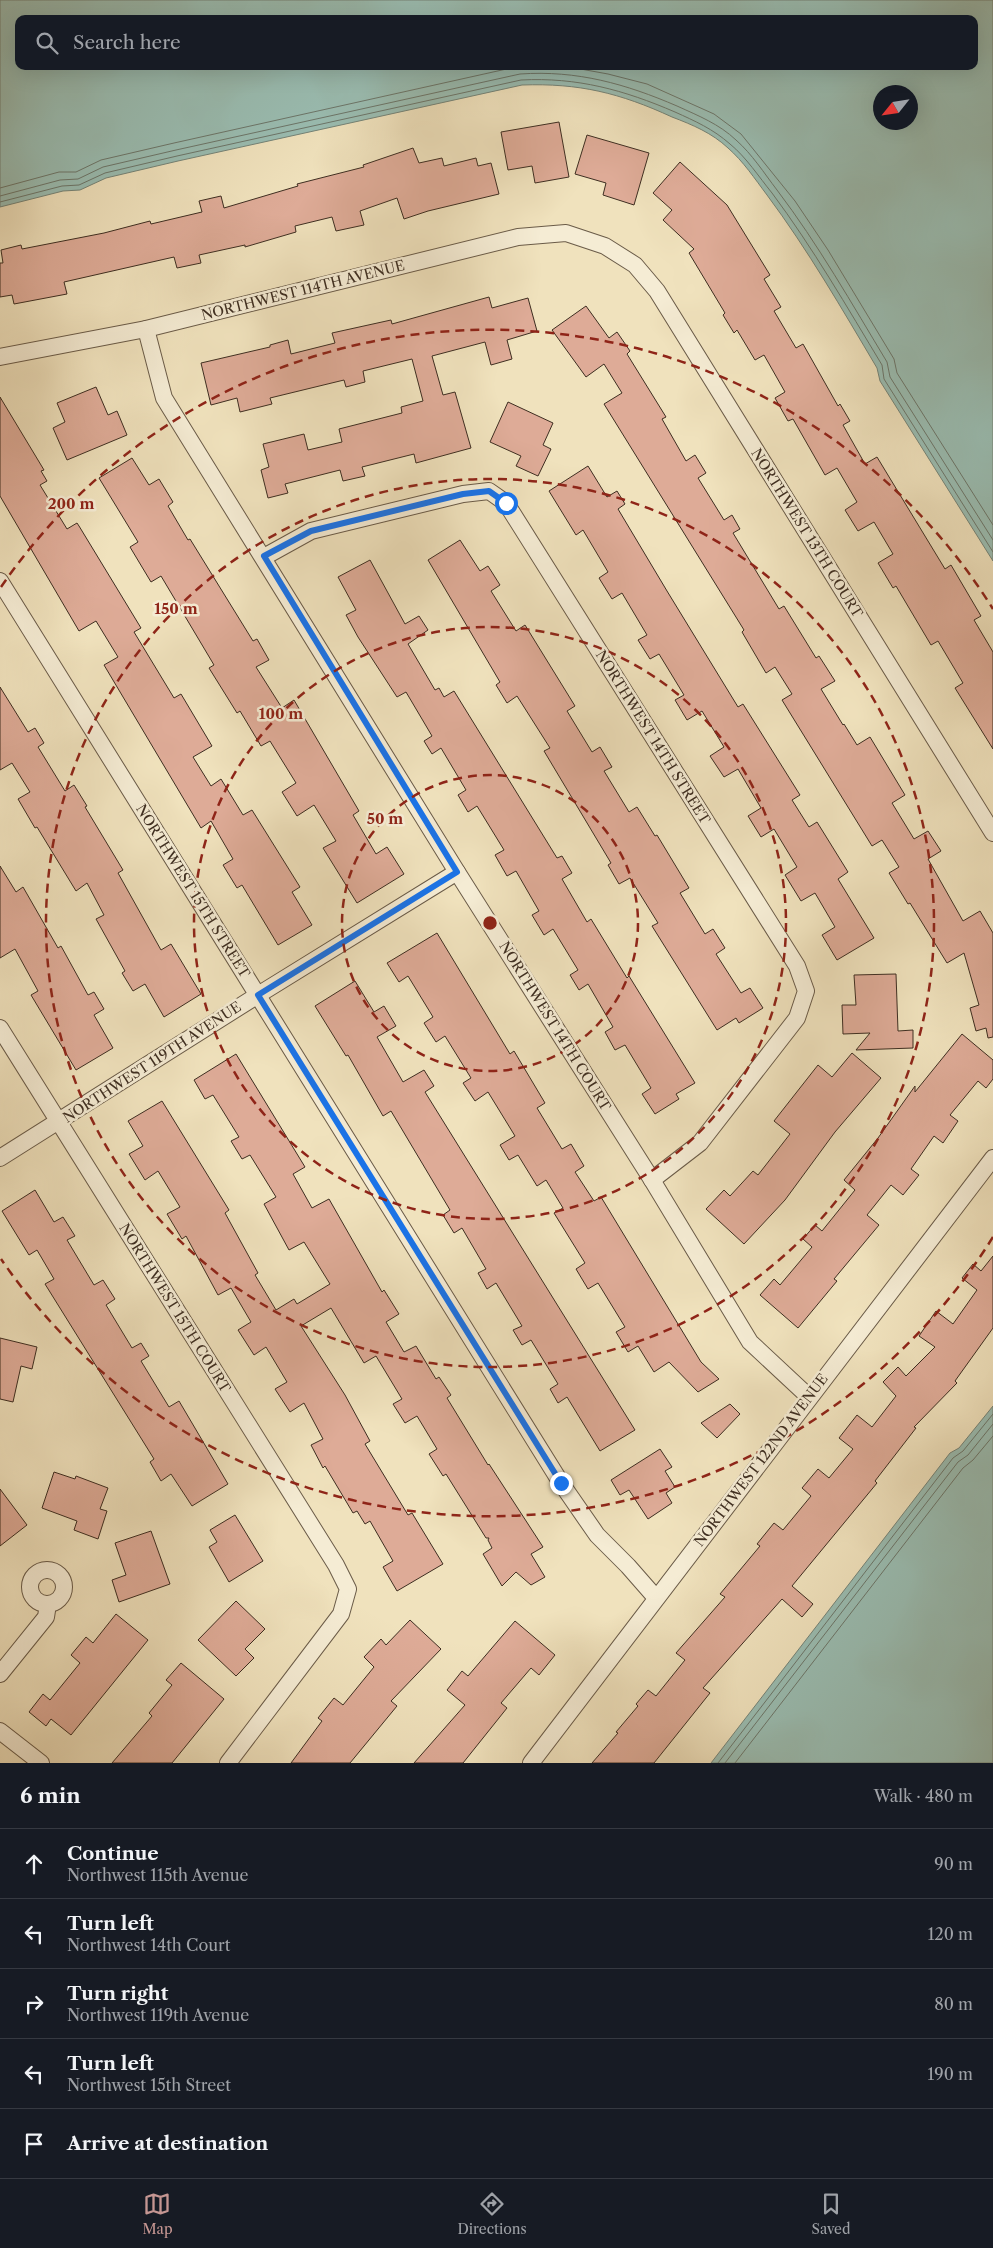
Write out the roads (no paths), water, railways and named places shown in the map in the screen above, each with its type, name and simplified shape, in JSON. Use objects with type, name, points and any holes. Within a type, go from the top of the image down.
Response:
[{"type":"street","name":"NORTHWEST 114TH AVENUE","points":[[0,357],[146,329],[518,237],[566,232],[605,246]]},
{"type":"street","name":"NORTHWEST 13TH COURT","points":[[605,246],[635,265],[657,291],[993,833]]},
{"type":"street","name":"NORTHWEST 14TH COURT","points":[[146,329],[164,398],[264,556],[457,872],[652,1180],[750,1342],[808,1397]]},
{"type":"street","name":"NORTHWEST 14TH STREET","points":[[264,556],[311,531],[463,494],[489,491],[506,503],[796,966],[806,991],[797,1018],[700,1143],[652,1180]]},
{"type":"street","name":"NORTHWEST 15TH STREET","points":[[0,580],[561,1483],[597,1535],[656,1598]]},
{"type":"street","name":"NORTHWEST 119TH AVENUE","points":[[0,1158],[457,872]]},
{"type":"street","name":"NORTHWEST 15TH COURT","points":[[0,1028],[336,1565],[348,1589],[341,1614],[228,1763]]},
{"type":"street","name":"NORTHWEST 122ND AVENUE","points":[[531,1763],[808,1397],[993,1158]]},
{"type":"street","points":[[0,1674],[46,1617],[48,1604]]},
{"type":"street","points":[[0,1731],[41,1763]]},
{"type":"water","points":[[0,0],[993,0],[993,561],[880,381],[877,368],[824,280],[797,237],[749,170],[728,148],[709,134],[653,109],[599,91],[562,86],[522,85],[106,178],[80,190],[63,191],[0,207]]},
{"type":"water","points":[[993,1406],[993,1763],[711,1763],[950,1453],[959,1448]]}]
